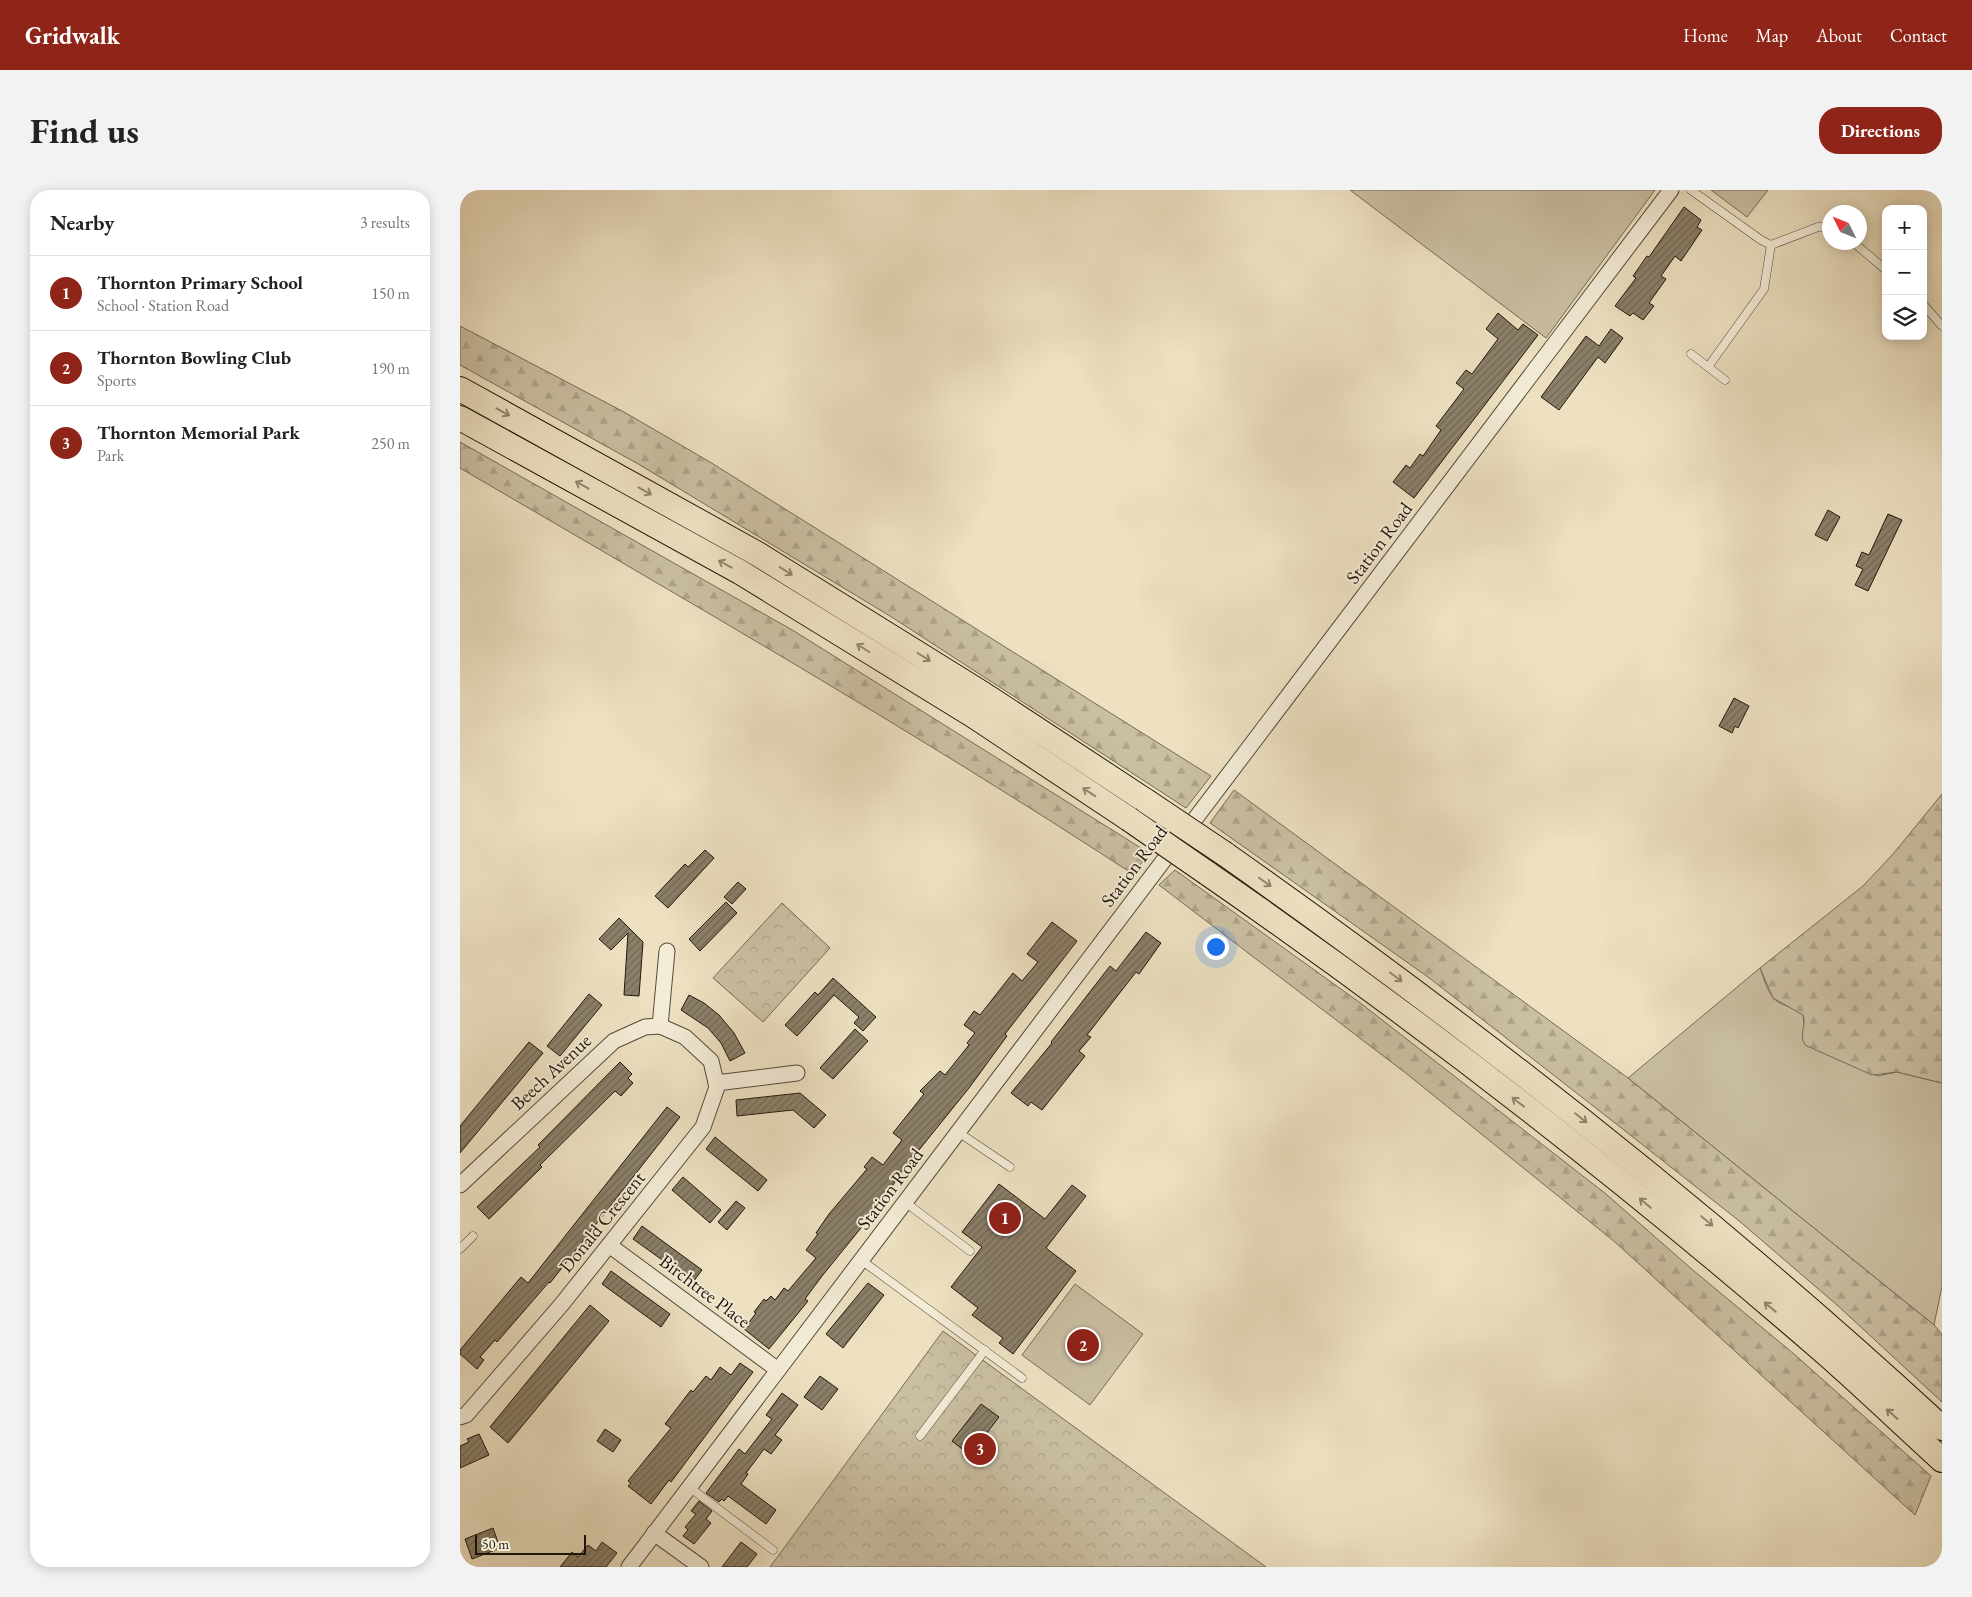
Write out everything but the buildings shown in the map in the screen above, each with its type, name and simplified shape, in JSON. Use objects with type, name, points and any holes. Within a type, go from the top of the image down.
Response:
[{"type":"highway","points":[[460,389],[756,552],[983,694],[1225,854],[1337,933],[1592,1127],[1770,1274],[1942,1428]]},
{"type":"highway","points":[[460,418],[740,572],[974,716],[1207,873],[1405,1015],[1542,1120],[1817,1346],[1935,1454]]},
{"type":"street","name":"Station Road","points":[[629,1567],[1671,190]]},
{"type":"street","points":[[660,1026],[667,951]]},
{"type":"street","name":"Donald Crescent","points":[[460,1417],[466,1415],[562,1304],[703,1127],[717,1087],[711,1061],[685,1037],[660,1026]]},
{"type":"street","name":"Beech Avenue","points":[[460,1185],[614,1041],[645,1028],[660,1026]]},
{"type":"street","points":[[716,1083],[797,1073]]},
{"type":"street","name":"Birchtree Place","points":[[609,1245],[778,1370]]},
{"type":"street","points":[[654,1533],[701,1567]]},
{"type":"lane","points":[[1691,190],[1761,240],[1771,245],[1822,227]]},
{"type":"lane","points":[[1708,367],[1764,288],[1771,245]]},
{"type":"lane","points":[[1862,250],[1882,267]]},
{"type":"lane","points":[[1927,309],[1942,326]]},
{"type":"lane","points":[[1691,354],[1725,380]]},
{"type":"lane","points":[[958,1132],[1010,1167]]},
{"type":"lane","points":[[905,1202],[970,1251]]},
{"type":"lane","points":[[460,1250],[473,1236]]},
{"type":"lane","points":[[861,1260],[1022,1378]]},
{"type":"lane","points":[[920,1436],[985,1350]]},
{"type":"lane","points":[[689,1487],[773,1550]]},
{"type":"green space","points":[[1350,190],[1655,190],[1546,338]]},
{"type":"green space","points":[[1711,190],[1768,190],[1747,217]]},
{"type":"green space","points":[[460,326],[624,412],[710,462],[1211,776],[1186,808],[890,616],[640,465],[460,365]]},
{"type":"green space","points":[[460,442],[794,631],[1149,853],[1133,874],[883,718],[460,468]]},
{"type":"green space","points":[[1234,790],[1628,1078],[1934,1325],[1942,1334],[1942,1402],[1837,1305],[1738,1220],[1428,977],[1210,823]]},
{"type":"green space","points":[[1942,794],[1942,1083],[1897,1072],[1872,1075],[1805,1045],[1802,1038],[1803,1015],[1773,998],[1760,968],[1863,886],[1894,853]]},
{"type":"green space","points":[[1175,870],[1359,1002],[1606,1194],[1694,1271],[1794,1354],[1931,1476],[1915,1515],[1615,1242],[1407,1074],[1159,885]]},
{"type":"green space","points":[[782,903],[830,948],[763,1022],[713,978]]},
{"type":"green space","points":[[1760,968],[1772,996],[1778,1002],[1803,1015],[1804,1024],[1877,1076],[1897,1072],[1942,1083],[1942,1286],[1934,1325],[1628,1078]]},
{"type":"green space","points":[[1075,1284],[1143,1334],[1090,1405],[1022,1355]]},
{"type":"green space","points":[[943,1331],[1266,1567],[770,1567]]},
{"type":"place","name":"Thornton Primary School","points":[[1005,1218]]},
{"type":"place","name":"Thornton Bowling Club","points":[[1083,1345]]},
{"type":"place","name":"Thornton Memorial Park","points":[[980,1449]]}]
